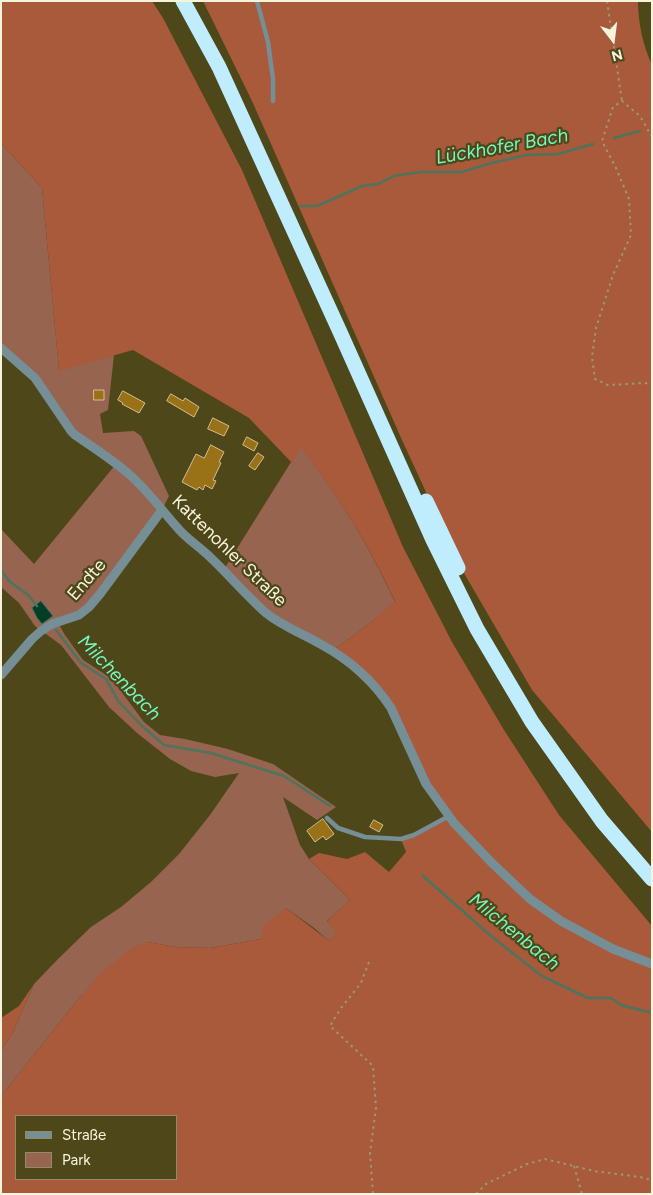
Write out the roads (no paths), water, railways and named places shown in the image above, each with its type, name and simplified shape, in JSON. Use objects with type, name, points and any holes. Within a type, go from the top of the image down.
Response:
[{"type":"highway","points":[[182,1],[223,65]]},
{"type":"highway","points":[[192,1],[344,331],[432,540],[477,629],[532,722],[602,821],[652,879]]},
{"type":"highway","points":[[344,331],[485,626],[535,712],[610,817],[652,865]]},
{"type":"street","name":"Kattenohler Straße","points":[[1,348],[36,378],[70,431],[116,464],[142,486],[176,528],[210,557],[266,613],[343,658],[375,686],[392,708],[420,773],[431,791],[458,828],[491,862],[538,906],[560,921],[613,949],[652,964]]},
{"type":"street","name":"Endte","points":[[1,675],[41,631],[52,624],[79,615],[89,607],[162,510]]},
{"type":"lane","points":[[257,1],[268,42],[273,79],[273,101]]},
{"type":"lane","points":[[327,818],[338,828],[364,837],[401,840],[449,816]]},
{"type":"waterway","name":"Lückhofer Bach","points":[[614,138],[640,131]]},
{"type":"waterway","name":"Lückhofer Bach","points":[[300,206],[317,206],[362,186],[378,184],[394,176],[421,172],[462,172],[526,155],[558,154],[593,144]]},
{"type":"waterway","name":"Milchenbach","points":[[1,570],[9,581],[28,595],[37,606]]},
{"type":"waterway","name":"Milchenbach","points":[[56,630],[81,663],[106,679],[118,701],[164,745],[211,753],[284,776],[330,806]]},
{"type":"waterway","name":"Milchenbach","points":[[422,875],[491,936],[542,976],[588,998],[611,998],[621,1005],[652,1013]]}]
